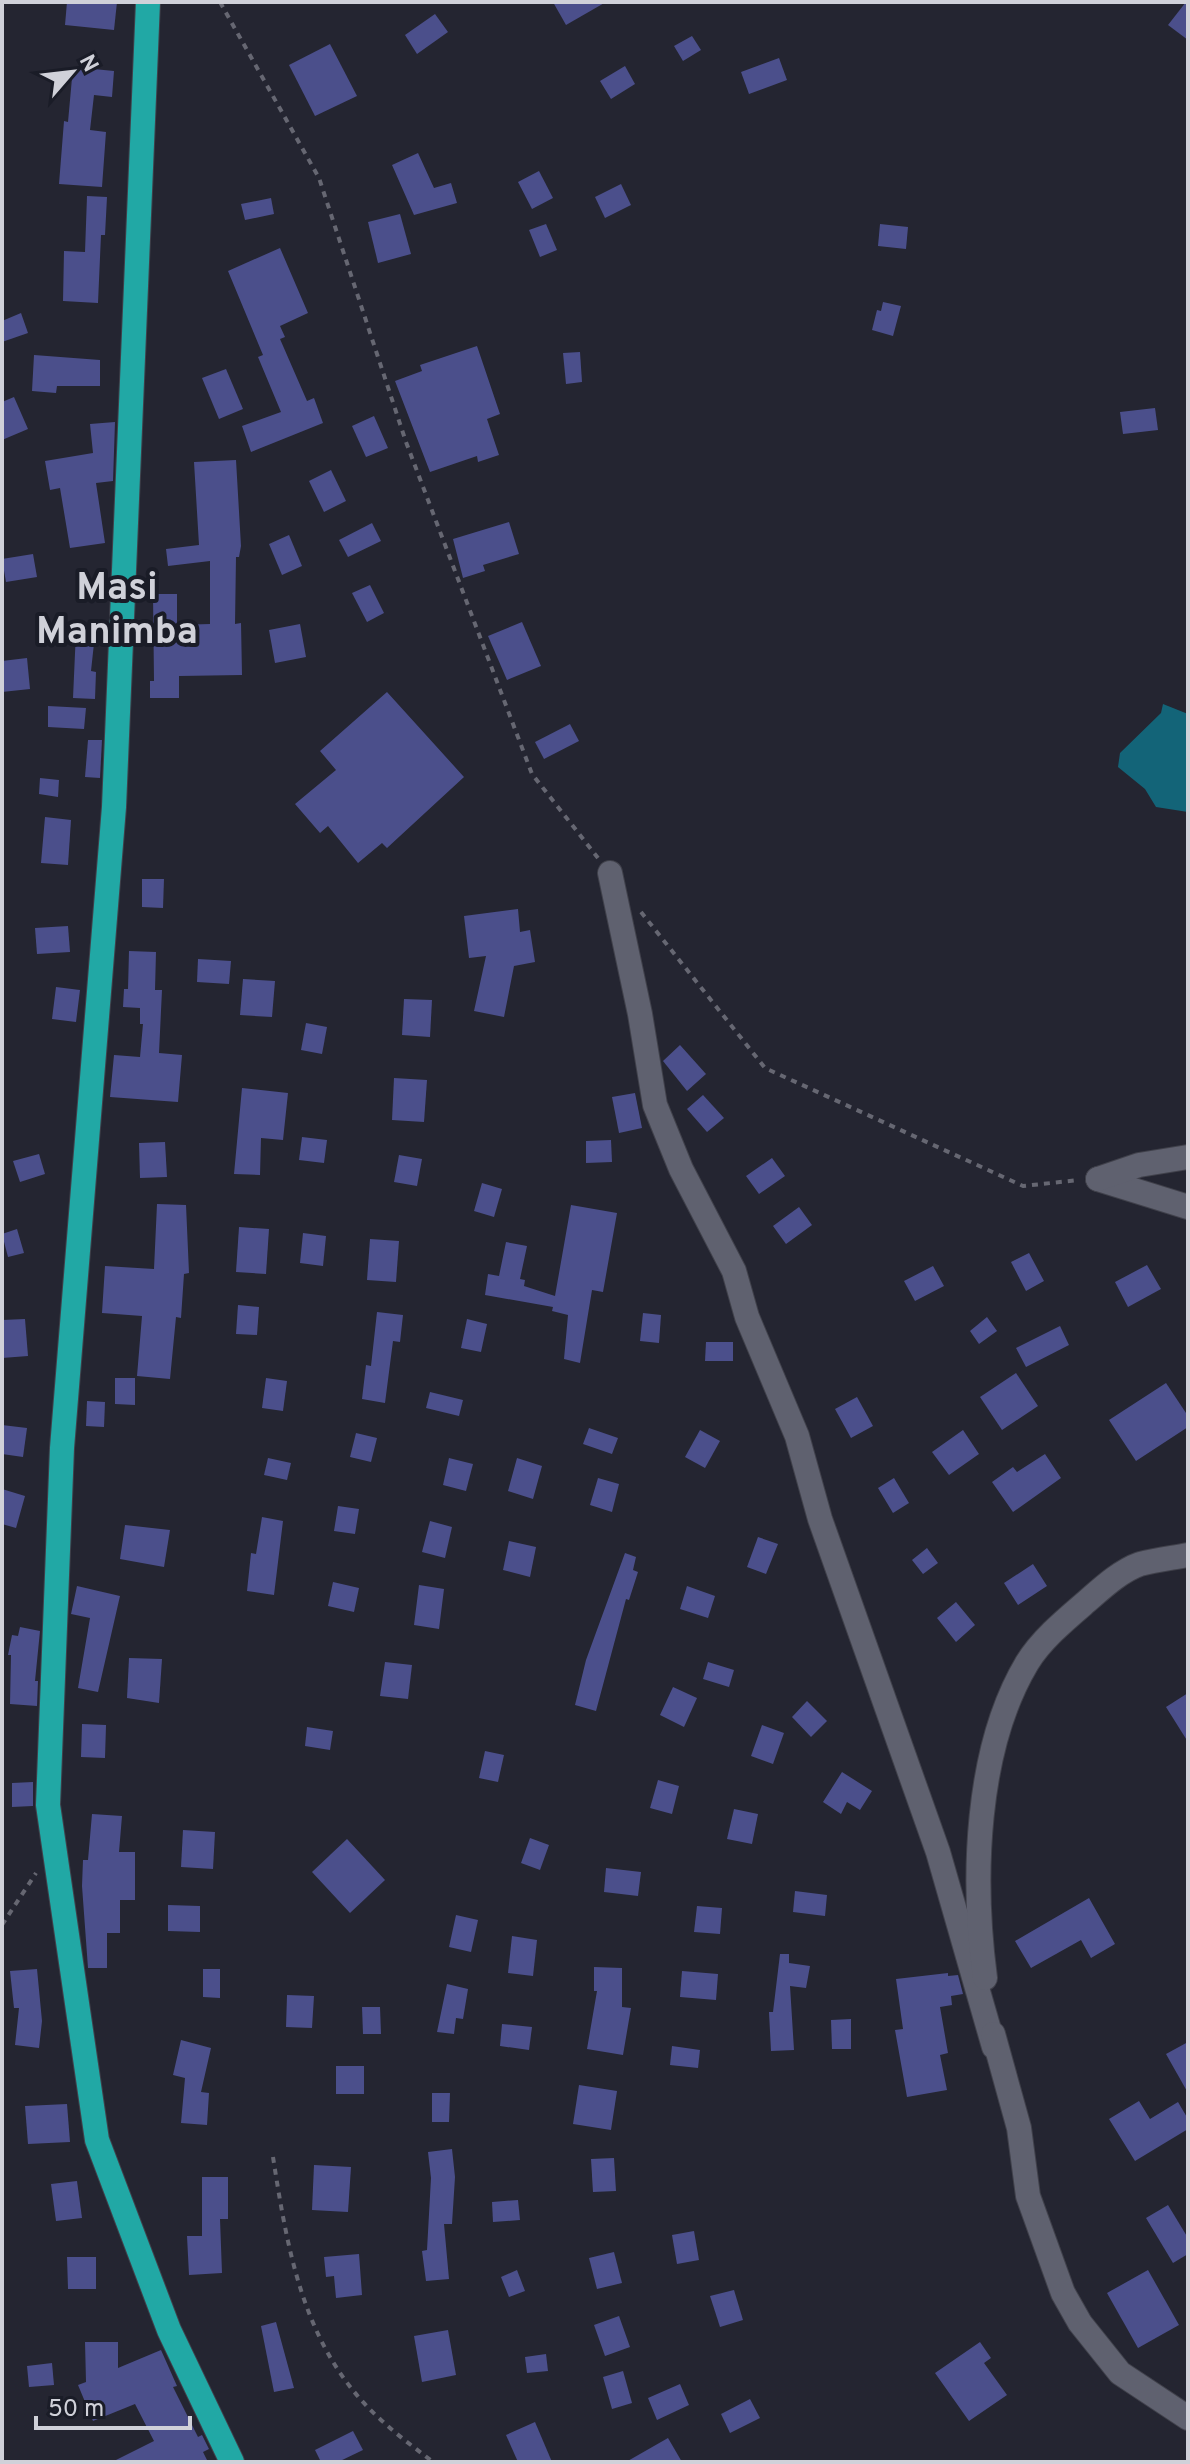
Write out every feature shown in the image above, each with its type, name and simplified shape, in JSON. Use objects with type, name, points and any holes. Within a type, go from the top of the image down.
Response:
[{"type":"highway","points":[[148,2],[114,807],[62,1448],[48,1805],[97,2140],[169,2330],[232,2462]]},
{"type":"street","points":[[610,873],[640,1014],[655,1105],[681,1169],[734,1271],[747,1317],[797,1436],[820,1519],[938,1852],[1019,2128],[1028,2196],[1063,2293],[1086,2332],[1120,2373],[1188,2418]]},
{"type":"street","points":[[1098,1179],[1139,1165],[1188,1157]]},
{"type":"street","points":[[1098,1179],[1188,1207]]},
{"type":"street","points":[[994,2047],[979,1901],[988,1770],[1006,1705],[1041,1644],[1106,1585],[1138,1565],[1188,1555]]},
{"type":"path","points":[[220,2],[319,178],[406,442],[532,774],[610,873]]},
{"type":"path","points":[[639,910],[765,1068],[1023,1186],[1098,1179]]},
{"type":"path","points":[[273,2157],[288,2257],[314,2326],[338,2369],[378,2418],[433,2462]]},
{"type":"water","points":[[1163,704],[1188,714],[1188,812],[1156,807],[1145,789],[1118,767],[1120,753],[1161,713]]},
{"type":"building","points":[[67,2],[117,2],[114,30],[65,25]]},
{"type":"building","points":[[553,2],[606,2],[566,25]]},
{"type":"building","points":[[1188,2],[1188,40],[1168,25]]},
{"type":"building","points":[[435,14],[448,32],[417,54],[405,35]]},
{"type":"building","points":[[692,36],[701,50],[683,61],[674,46]]},
{"type":"building","points":[[330,44],[357,96],[315,116],[289,65]]},
{"type":"building","points":[[779,58],[787,80],[749,94],[741,72]]},
{"type":"building","points":[[625,66],[635,84],[611,99],[600,81]]},
{"type":"building","points":[[73,67],[114,71],[112,97],[94,95],[90,130],[106,132],[102,187],[59,184],[64,121],[68,122]]},
{"type":"building","points":[[418,153],[434,188],[451,183],[457,203],[414,215],[392,165]]},
{"type":"building","points":[[539,171],[553,198],[532,209],[518,182]]},
{"type":"building","points":[[621,184],[631,205],[605,218],[595,197]]},
{"type":"building","points":[[87,196],[107,197],[105,235],[101,235],[98,303],[63,301],[64,251],[85,252]]},
{"type":"building","points":[[271,198],[274,214],[245,220],[241,204]]},
{"type":"building","points":[[400,214],[411,254],[378,263],[368,222]]},
{"type":"building","points":[[546,224],[557,250],[540,257],[529,230]]},
{"type":"building","points":[[880,224],[908,227],[906,249],[878,246]]},
{"type":"building","points":[[280,248],[308,313],[280,326],[285,337],[280,339],[307,401],[314,398],[323,423],[251,452],[242,426],[281,412],[258,357],[263,355],[228,271]]},
{"type":"building","points":[[883,302],[901,306],[893,336],[872,330],[877,310],[881,311]]},
{"type":"building","points":[[21,313],[28,333],[2,342],[2,321]]},
{"type":"building","points":[[477,346],[500,414],[487,419],[499,455],[478,462],[477,456],[430,472],[395,381],[422,371],[420,365]]},
{"type":"building","points":[[580,352],[582,382],[566,384],[563,353]]},
{"type":"building","points":[[34,355],[100,360],[100,386],[57,386],[56,393],[32,391]]},
{"type":"building","points":[[226,369],[243,409],[219,419],[202,378]]},
{"type":"building","points":[[14,397],[28,429],[2,440],[2,402]]},
{"type":"building","points":[[1155,408],[1158,430],[1123,434],[1120,412]]},
{"type":"building","points":[[374,416],[388,448],[366,457],[352,426]]},
{"type":"building","points":[[115,422],[113,481],[96,483],[105,543],[70,548],[60,488],[50,490],[45,461],[93,453],[90,424]]},
{"type":"building","points":[[236,460],[241,546],[239,557],[236,557],[235,624],[241,623],[242,675],[179,676],[179,698],[150,698],[150,681],[154,681],[153,594],[177,594],[177,625],[210,624],[210,561],[168,566],[166,549],[199,545],[194,462]]},
{"type":"building","points":[[331,470],[346,501],[324,512],[309,481]]},
{"type":"building","points":[[509,522],[519,554],[483,565],[485,571],[463,578],[453,539]]},
{"type":"building","points":[[372,523],[381,541],[348,557],[339,540]]},
{"type":"building","points":[[289,535],[302,566],[282,575],[269,544]]},
{"type":"building","points":[[33,554],[37,577],[6,582],[2,559]]},
{"type":"building","points":[[370,585],[384,613],[367,622],[352,593]]},
{"type":"building","points":[[522,622],[541,666],[507,680],[488,636]]},
{"type":"building","points":[[300,624],[306,657],[275,663],[269,630]]},
{"type":"building","points":[[76,631],[95,634],[91,671],[96,672],[95,699],[73,698]]},
{"type":"building","points":[[27,658],[30,689],[2,692],[2,661]]},
{"type":"building","points":[[387,692],[464,777],[387,848],[382,843],[358,863],[328,826],[320,833],[295,804],[336,770],[320,751]]},
{"type":"building","points":[[48,706],[86,708],[84,729],[48,727]]},
{"type":"building","points":[[570,724],[579,741],[544,759],[535,742]]},
{"type":"building","points":[[88,740],[102,740],[100,778],[85,777]]},
{"type":"building","points":[[40,778],[59,780],[58,797],[39,794]]},
{"type":"building","points":[[45,817],[71,820],[68,865],[41,863]]},
{"type":"building","points":[[142,879],[164,879],[163,908],[142,907]]},
{"type":"building","points":[[518,909],[520,932],[530,930],[535,962],[514,966],[504,1017],[474,1011],[486,956],[469,958],[464,916]]},
{"type":"building","points":[[68,926],[70,952],[37,954],[35,928]]},
{"type":"building","points":[[129,951],[156,952],[155,990],[162,990],[159,1053],[182,1055],[178,1102],[110,1097],[114,1055],[140,1057],[143,1024],[140,1024],[140,1008],[123,1007],[124,989],[128,989]]},
{"type":"building","points":[[198,959],[231,961],[229,984],[197,982]]},
{"type":"building","points":[[243,979],[275,981],[272,1017],[240,1015]]},
{"type":"building","points":[[56,987],[80,990],[76,1022],[52,1019]]},
{"type":"building","points":[[404,999],[432,1000],[430,1037],[402,1035]]},
{"type":"building","points":[[306,1023],[327,1027],[322,1054],[301,1050]]},
{"type":"building","points":[[680,1045],[706,1074],[687,1091],[663,1061]]},
{"type":"building","points":[[394,1078],[427,1080],[424,1122],[392,1120]]},
{"type":"building","points":[[242,1088],[288,1093],[283,1140],[261,1138],[260,1175],[234,1174]]},
{"type":"building","points":[[635,1093],[642,1128],[619,1133],[612,1097]]},
{"type":"building","points":[[703,1095],[724,1118],[707,1132],[687,1109]]},
{"type":"building","points":[[302,1137],[327,1140],[324,1163],[299,1160]]},
{"type":"building","points":[[611,1140],[612,1162],[586,1163],[586,1141]]},
{"type":"building","points":[[165,1142],[167,1177],[140,1178],[139,1143]]},
{"type":"building","points":[[39,1154],[45,1174],[20,1182],[13,1161]]},
{"type":"building","points":[[399,1155],[422,1159],[417,1186],[394,1182]]},
{"type":"building","points":[[772,1158],[785,1176],[759,1194],[746,1176]]},
{"type":"building","points":[[482,1183],[502,1189],[494,1217],[474,1211]]},
{"type":"building","points":[[157,1204],[186,1205],[189,1273],[184,1274],[181,1318],[176,1317],[170,1379],[137,1376],[142,1316],[102,1313],[105,1266],[154,1269]]},
{"type":"building","points":[[571,1205],[617,1213],[603,1292],[592,1290],[580,1363],[564,1359],[568,1315],[552,1311],[553,1307],[485,1295],[488,1274],[499,1276],[506,1242],[527,1246],[520,1279],[525,1280],[524,1286],[555,1296]]},
{"type":"building","points":[[799,1207],[812,1225],[786,1244],[773,1226]]},
{"type":"building","points":[[239,1227],[269,1229],[266,1274],[236,1272]]},
{"type":"building","points":[[17,1229],[24,1253],[8,1257],[2,1234]]},
{"type":"building","points":[[303,1233],[326,1236],[323,1266],[300,1263]]},
{"type":"building","points":[[370,1239],[399,1241],[396,1282],[367,1280]]},
{"type":"building","points":[[1029,1253],[1044,1281],[1026,1291],[1011,1262]]},
{"type":"building","points":[[1147,1265],[1161,1289],[1128,1307],[1115,1282]]},
{"type":"building","points":[[933,1266],[944,1286],[915,1301],[904,1281]]},
{"type":"building","points":[[238,1305],[259,1307],[257,1335],[236,1334]]},
{"type":"building","points":[[377,1312],[403,1315],[400,1342],[393,1341],[385,1403],[362,1399],[366,1365],[371,1366]]},
{"type":"building","points":[[643,1313],[661,1315],[659,1343],[640,1341]]},
{"type":"building","points":[[987,1317],[997,1331],[979,1344],[970,1331]]},
{"type":"building","points":[[25,1319],[28,1356],[2,1358],[2,1320]]},
{"type":"building","points":[[467,1319],[487,1324],[481,1352],[461,1348]]},
{"type":"building","points":[[1060,1326],[1069,1345],[1026,1367],[1016,1348]]},
{"type":"building","points":[[706,1342],[733,1342],[733,1361],[705,1361]]},
{"type":"building","points":[[1016,1373],[1038,1406],[1002,1430],[980,1397]]},
{"type":"building","points":[[115,1378],[135,1378],[135,1405],[115,1404]]},
{"type":"building","points":[[266,1378],[287,1381],[283,1411],[262,1408]]},
{"type":"building","points":[[1166,1383],[1188,1416],[1188,1427],[1136,1461],[1109,1420]]},
{"type":"building","points":[[430,1392],[463,1400],[459,1416],[426,1408]]},
{"type":"building","points":[[857,1397],[873,1426],[851,1438],[835,1409]]},
{"type":"building","points":[[87,1401],[105,1402],[104,1427],[86,1426]]},
{"type":"building","points":[[2,1425],[27,1428],[23,1457],[2,1454]]},
{"type":"building","points":[[589,1428],[618,1438],[612,1454],[583,1444]]},
{"type":"building","points":[[700,1430],[720,1441],[705,1468],[685,1457]]},
{"type":"building","points":[[963,1430],[979,1454],[949,1475],[932,1452]]},
{"type":"building","points":[[356,1433],[377,1438],[371,1462],[350,1457]]},
{"type":"building","points":[[1045,1454],[1061,1478],[1013,1512],[992,1482],[1013,1467],[1017,1472]]},
{"type":"building","points":[[268,1458],[291,1463],[287,1480],[264,1475]]},
{"type":"building","points":[[449,1458],[473,1464],[466,1491],[443,1485]]},
{"type":"building","points":[[517,1458],[542,1466],[533,1499],[508,1491]]},
{"type":"building","points":[[598,1478],[619,1484],[612,1512],[590,1505]]},
{"type":"building","points":[[894,1478],[909,1503],[893,1513],[878,1488]]},
{"type":"building","points":[[2,1489],[25,1496],[16,1528],[2,1524]]},
{"type":"building","points":[[338,1506],[359,1509],[355,1534],[334,1531]]},
{"type":"building","points":[[262,1517],[283,1521],[274,1595],[247,1591],[251,1553],[256,1554]]},
{"type":"building","points":[[430,1521],[452,1527],[445,1558],[422,1552]]},
{"type":"building","points":[[125,1525],[170,1530],[164,1567],[120,1559]]},
{"type":"building","points":[[758,1537],[778,1544],[766,1574],[747,1567]]},
{"type":"building","points":[[509,1541],[536,1547],[530,1577],[503,1570]]},
{"type":"building","points":[[927,1548],[938,1563],[923,1574],[912,1560]]},
{"type":"building","points":[[625,1553],[636,1557],[633,1570],[638,1572],[629,1600],[626,1599],[596,1711],[575,1705],[586,1660]]},
{"type":"building","points":[[1033,1564],[1047,1586],[1018,1605],[1004,1583]]},
{"type":"building","points":[[333,1582],[359,1588],[354,1612],[328,1606]]},
{"type":"building","points":[[419,1585],[444,1589],[439,1629],[414,1625]]},
{"type":"building","points":[[77,1586],[120,1596],[98,1692],[78,1688],[90,1618],[71,1614]]},
{"type":"building","points":[[687,1586],[715,1596],[708,1618],[680,1609]]},
{"type":"building","points":[[956,1602],[975,1625],[956,1642],[937,1618]]},
{"type":"building","points":[[20,1627],[40,1631],[35,1681],[38,1681],[37,1706],[10,1704],[11,1655],[8,1655],[12,1635],[18,1636]]},
{"type":"building","points":[[129,1658],[162,1659],[159,1703],[127,1698]]},
{"type":"building","points":[[385,1662],[412,1665],[408,1699],[380,1696]]},
{"type":"building","points":[[708,1662],[734,1670],[729,1687],[703,1679]]},
{"type":"building","points":[[673,1687],[697,1698],[684,1727],[660,1715]]},
{"type":"building","points":[[1188,1693],[1188,1742],[1166,1707]]},
{"type":"building","points":[[807,1701],[827,1721],[811,1737],[792,1717]]},
{"type":"building","points":[[82,1724],[106,1725],[105,1758],[81,1757]]},
{"type":"building","points":[[762,1725],[784,1733],[773,1764],[751,1756]]},
{"type":"building","points":[[307,1727],[333,1731],[330,1750],[305,1746]]},
{"type":"building","points":[[485,1751],[504,1755],[498,1782],[479,1778]]},
{"type":"building","points":[[842,1772],[872,1791],[860,1810],[847,1802],[841,1814],[823,1802]]},
{"type":"building","points":[[658,1780],[679,1786],[672,1814],[650,1808]]},
{"type":"building","points":[[33,1782],[33,1806],[12,1807],[12,1783]]},
{"type":"building","points":[[734,1809],[758,1814],[752,1844],[727,1839]]},
{"type":"building","points":[[92,1814],[122,1816],[119,1852],[135,1852],[135,1900],[120,1900],[120,1933],[107,1933],[107,1968],[88,1968],[82,1886],[83,1860],[88,1860]]},
{"type":"building","points":[[183,1830],[215,1832],[213,1869],[181,1867]]},
{"type":"building","points":[[530,1838],[549,1845],[540,1870],[521,1863]]},
{"type":"building","points":[[347,1839],[385,1880],[350,1913],[312,1872]]},
{"type":"building","points":[[606,1868],[641,1872],[638,1896],[604,1892]]},
{"type":"building","points":[[795,1891],[827,1895],[825,1916],[793,1912]]},
{"type":"building","points":[[1089,1898],[1115,1944],[1091,1958],[1081,1940],[1031,1968],[1015,1941]]},
{"type":"building","points":[[168,1905],[200,1906],[200,1932],[168,1931]]},
{"type":"building","points":[[697,1906],[722,1908],[720,1934],[694,1932]]},
{"type":"building","points":[[456,1915],[478,1920],[471,1952],[449,1947]]},
{"type":"building","points":[[512,1936],[537,1940],[533,1976],[508,1973]]},
{"type":"building","points":[[780,1954],[789,1954],[789,1963],[810,1966],[806,1988],[790,1986],[794,2050],[771,2051],[769,2012],[773,2012]]},
{"type":"building","points":[[594,1967],[622,1968],[622,2007],[631,2008],[623,2055],[587,2049],[597,1991],[594,1991]]},
{"type":"building","points":[[37,1969],[42,2021],[39,2048],[15,2045],[19,2008],[14,2008],[10,1971]]},
{"type":"building","points":[[203,1969],[220,1969],[220,1998],[203,1997]]},
{"type":"building","points":[[682,1971],[718,1974],[716,2000],[680,1997]]},
{"type":"building","points":[[948,1973],[948,1976],[958,1975],[963,1994],[951,1996],[952,2005],[940,2007],[948,2053],[940,2055],[947,2090],[907,2097],[895,2030],[903,2029],[896,1979]]},
{"type":"building","points":[[447,1984],[468,1989],[463,2019],[456,2018],[454,2034],[437,2032]]},
{"type":"building","points":[[287,1995],[314,1996],[312,2028],[286,2027]]},
{"type":"building","points":[[362,2007],[380,2007],[381,2034],[363,2034]]},
{"type":"building","points":[[851,2019],[851,2049],[832,2049],[831,2020]]},
{"type":"building","points":[[502,2024],[532,2027],[529,2050],[500,2046]]},
{"type":"building","points":[[181,2040],[211,2048],[201,2092],[209,2093],[207,2125],[181,2123],[185,2078],[173,2075]]},
{"type":"building","points":[[1188,2042],[1188,2093],[1166,2054]]},
{"type":"building","points":[[672,2046],[700,2050],[698,2068],[670,2065]]},
{"type":"building","points":[[336,2066],[364,2066],[364,2094],[336,2094]]},
{"type":"building","points":[[579,2085],[617,2091],[611,2130],[573,2124]]},
{"type":"building","points":[[432,2093],[450,2093],[449,2122],[432,2122]]},
{"type":"building","points":[[1139,2101],[1150,2119],[1178,2102],[1188,2119],[1188,2129],[1135,2161],[1109,2119]]},
{"type":"building","points":[[67,2104],[70,2142],[28,2144],[25,2106]]},
{"type":"building","points":[[452,2149],[455,2177],[452,2224],[444,2224],[449,2279],[426,2281],[422,2251],[427,2250],[431,2178],[428,2152]]},
{"type":"building","points":[[614,2158],[616,2191],[593,2192],[591,2159]]},
{"type":"building","points":[[314,2165],[351,2167],[348,2212],[312,2210]]},
{"type":"building","points":[[202,2177],[228,2177],[228,2219],[220,2219],[222,2273],[189,2275],[187,2236],[202,2236]]},
{"type":"building","points":[[77,2181],[82,2218],[56,2221],[51,2184]]},
{"type":"building","points":[[518,2200],[520,2220],[493,2222],[492,2202]]},
{"type":"building","points":[[1168,2205],[1188,2238],[1188,2254],[1173,2263],[1146,2218]]},
{"type":"building","points":[[694,2231],[699,2260],[677,2264],[672,2235]]},
{"type":"building","points":[[614,2252],[622,2283],[597,2289],[589,2258]]},
{"type":"building","points":[[359,2254],[362,2295],[336,2298],[334,2276],[326,2277],[324,2257]]},
{"type":"building","points":[[67,2257],[96,2257],[96,2289],[68,2289]]},
{"type":"building","points":[[517,2270],[525,2291],[509,2297],[501,2277]]},
{"type":"building","points":[[1148,2270],[1179,2325],[1138,2348],[1107,2293]]},
{"type":"building","points":[[734,2290],[743,2320],[720,2327],[710,2296]]},
{"type":"building","points":[[619,2316],[630,2347],[605,2356],[594,2325]]},
{"type":"building","points":[[276,2322],[294,2388],[274,2392],[261,2326]]},
{"type":"building","points":[[448,2330],[456,2375],[422,2382],[414,2336]]},
{"type":"building","points":[[85,2342],[118,2342],[118,2368],[161,2350],[177,2386],[173,2387],[198,2437],[202,2435],[209,2449],[203,2452],[208,2462],[112,2462],[154,2441],[135,2404],[93,2421],[78,2385],[86,2382]]},
{"type":"building","points":[[980,2342],[991,2358],[984,2363],[1007,2395],[969,2421],[935,2373]]},
{"type":"building","points":[[546,2354],[548,2371],[527,2373],[525,2357]]},
{"type":"building","points":[[52,2363],[54,2385],[29,2387],[27,2366]]},
{"type":"building","points":[[623,2371],[632,2403],[612,2409],[603,2377]]},
{"type":"building","points":[[680,2384],[689,2405],[657,2420],[648,2398]]},
{"type":"building","points":[[750,2399],[760,2418],[730,2433],[721,2414]]},
{"type":"building","points":[[535,2422],[552,2462],[518,2462],[506,2435]]},
{"type":"building","points":[[353,2431],[363,2450],[338,2462],[321,2462],[315,2450]]},
{"type":"building","points":[[668,2438],[682,2462],[626,2462]]},
{"type":"district","name":"Masi Manimba","points":[[117,611]]}]
